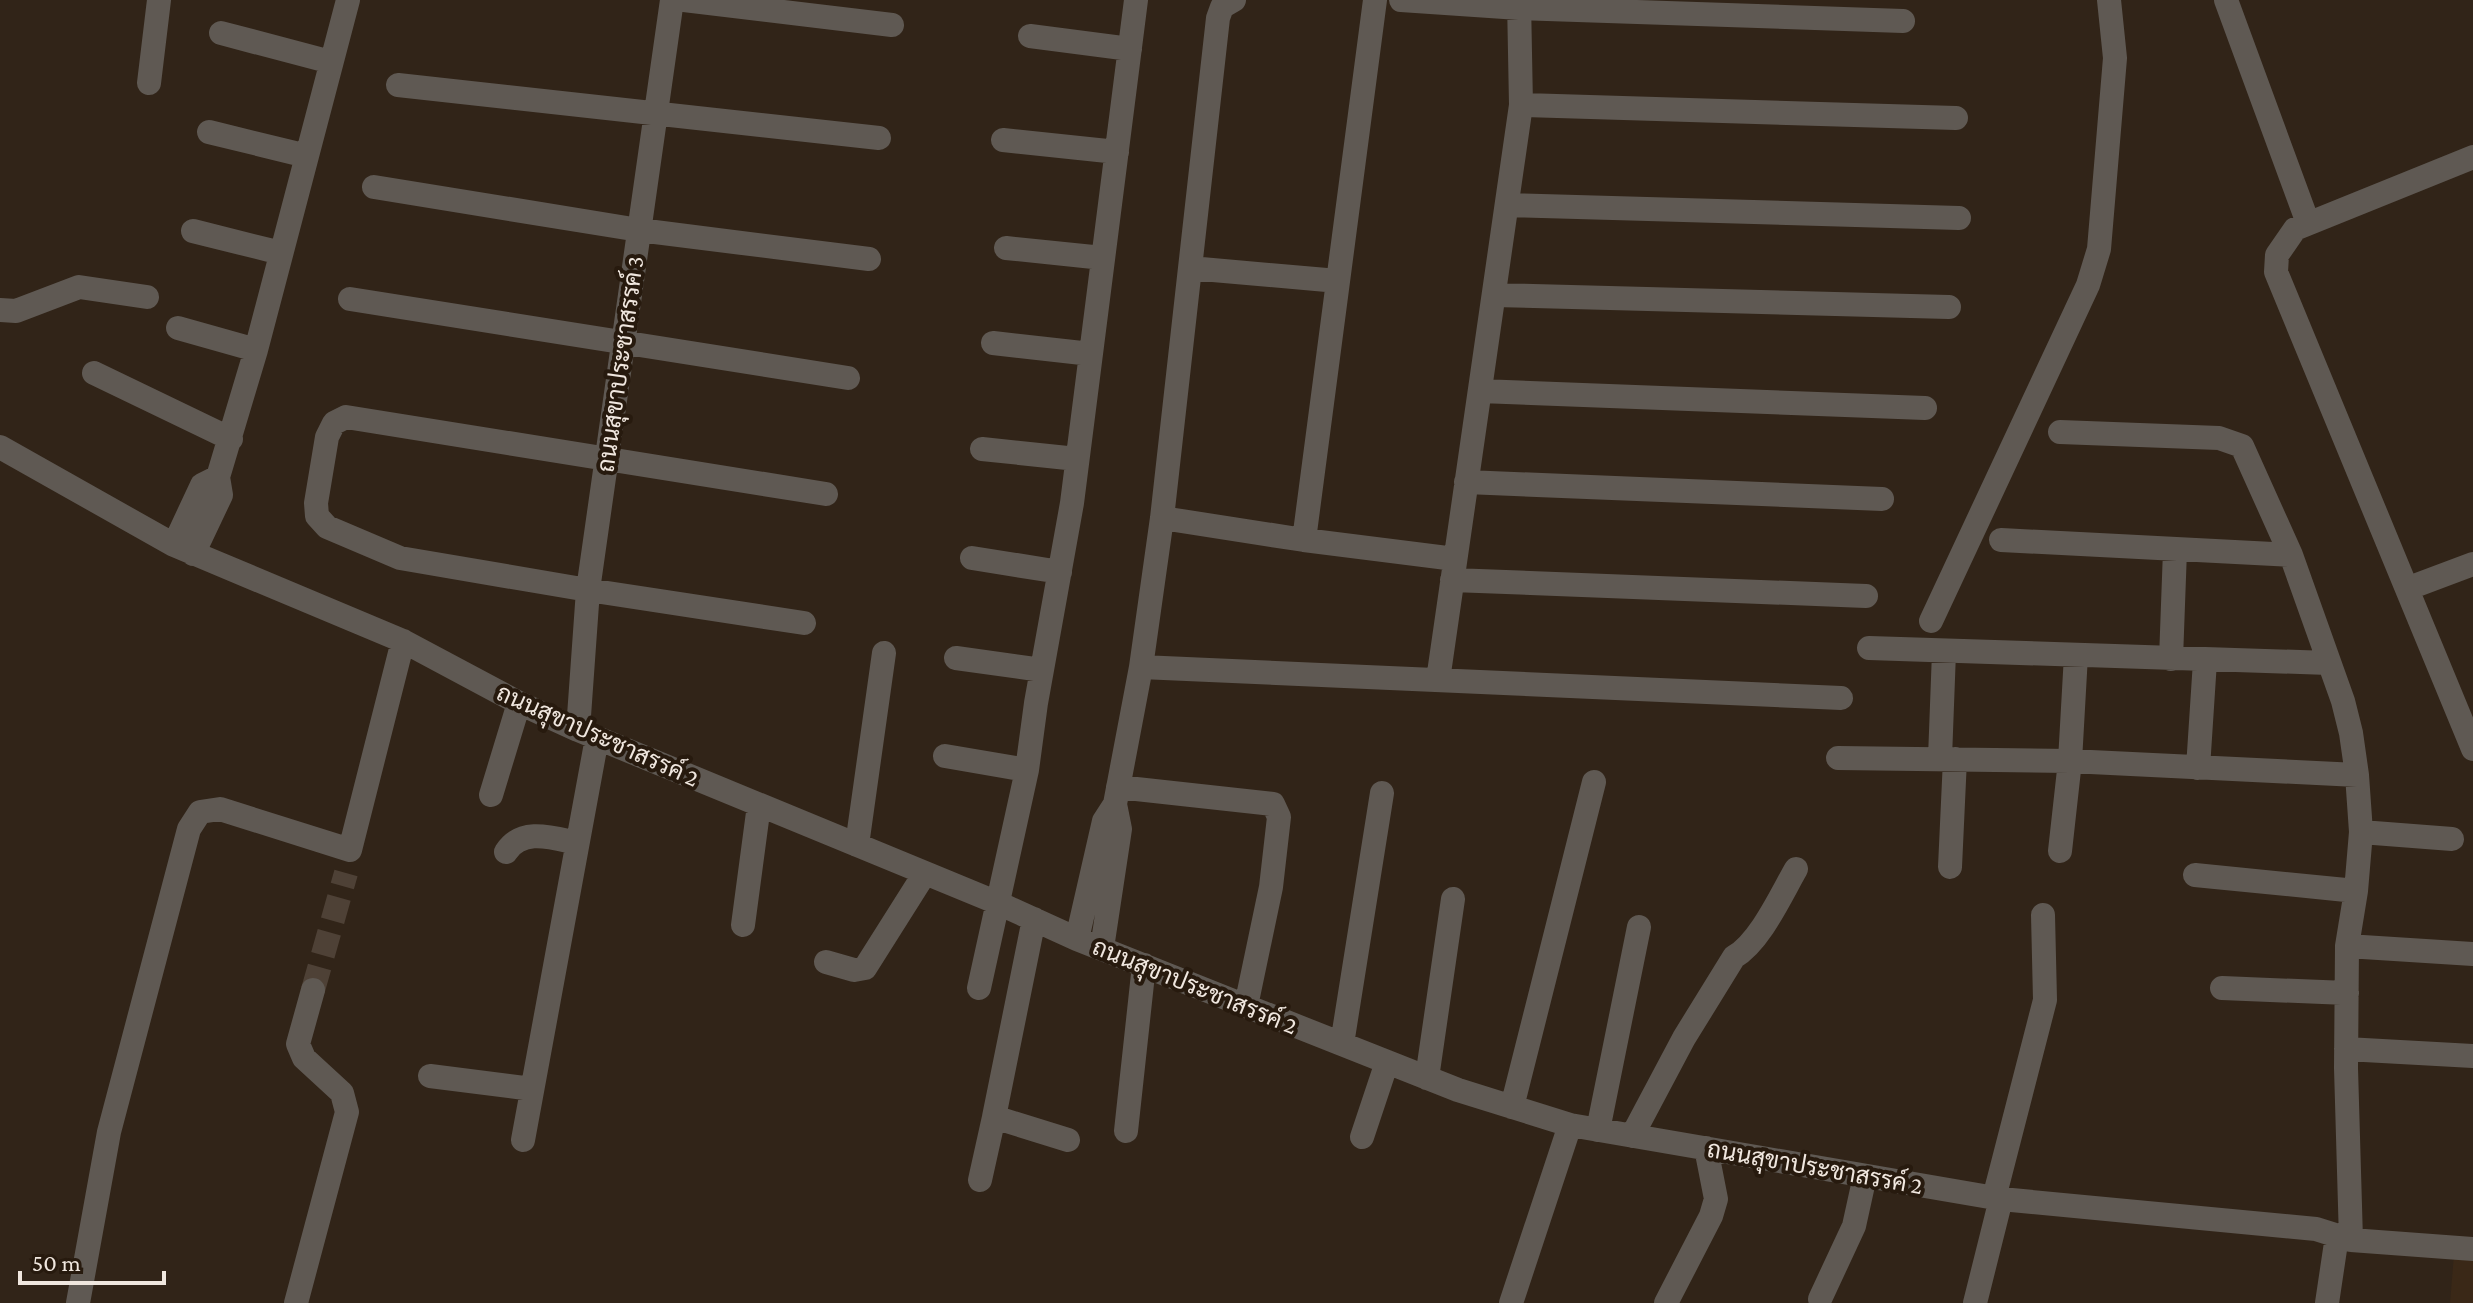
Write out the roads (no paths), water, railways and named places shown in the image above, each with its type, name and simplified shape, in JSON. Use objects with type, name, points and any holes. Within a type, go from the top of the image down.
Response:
[{"type":"street","points":[[149,83],[159,0]]},
{"type":"street","points":[[184,549],[221,495],[218,477],[256,350],[348,0]]},
{"type":"street","name":"ถนนสุขาประชาสรรค์ 3","points":[[523,1140],[577,843],[588,734],[588,590],[672,0]]},
{"type":"street","points":[[684,0],[892,25]]},
{"type":"street","points":[[979,988],[1027,770],[1060,572],[1136,0]]},
{"type":"street","points":[[1077,939],[1104,821],[1116,795],[1141,667],[1162,518],[1218,18],[1222,7],[1234,0]]},
{"type":"street","points":[[1304,540],[1375,0]]},
{"type":"street","points":[[1401,0],[1903,21]]},
{"type":"street","points":[[1931,621],[2088,285],[2099,249],[2115,58],[2109,0]]},
{"type":"street","points":[[2226,0],[2308,223]]},
{"type":"street","points":[[1438,680],[1521,105],[1519,4]]},
{"type":"street","points":[[221,33],[331,62]]},
{"type":"street","points":[[1030,36],[1130,49]]},
{"type":"street","points":[[398,85],[879,138]]},
{"type":"street","points":[[1521,105],[1956,118]]},
{"type":"street","points":[[209,132],[307,156]]},
{"type":"street","points":[[1003,140],[1117,152]]},
{"type":"street","points":[[2473,157],[2295,229],[2277,255],[2276,272],[2473,749]]},
{"type":"street","points":[[374,187],[639,230],[869,259]]},
{"type":"street","points":[[1507,205],[1959,218]]},
{"type":"street","points":[[193,231],[281,253]]},
{"type":"street","points":[[1006,248],[1103,258]]},
{"type":"street","points":[[1190,268],[1338,281]]},
{"type":"street","points":[[0,310],[16,311],[79,287],[147,297]]},
{"type":"street","points":[[1494,295],[1949,307]]},
{"type":"street","points":[[350,299],[848,378]]},
{"type":"street","points":[[178,328],[256,350]]},
{"type":"street","points":[[993,343],[1091,354]]},
{"type":"street","points":[[94,373],[231,439]]},
{"type":"street","points":[[1480,391],[1925,408]]},
{"type":"street","points":[[804,623],[400,558],[327,527],[317,516],[316,503],[327,437],[334,423],[346,417],[826,494]]},
{"type":"street","points":[[2060,432],[2219,438],[2242,446],[2291,555],[2351,733],[2361,832],[2347,946],[2344,1238],[2327,1303]]},
{"type":"street","name":"ถนนสุขาประชาสรรค์ 2","points":[[0,447],[184,549],[403,641],[519,703],[588,734],[998,903],[1077,939],[1427,1078],[1512,1107],[1570,1125],[1997,1198],[2316,1229],[2344,1238],[2473,1249]]},
{"type":"street","points":[[982,449],[1077,459]]},
{"type":"street","points":[[1466,482],[1882,499]]},
{"type":"street","points":[[1162,518],[1304,540],[1454,569],[1866,596]]},
{"type":"street","points":[[2001,540],[2291,555]]},
{"type":"street","points":[[2171,659],[2175,550]]},
{"type":"street","points":[[972,558],[1060,572]]},
{"type":"street","points":[[2409,588],[2473,564]]},
{"type":"street","points":[[78,1303],[109,1132],[189,829],[200,812],[220,809],[348,861],[403,641]]},
{"type":"street","points":[[1869,648],[2329,663]]},
{"type":"street","points":[[1944,652],[1950,867]]},
{"type":"street","points":[[857,845],[884,653]]},
{"type":"street","points":[[2060,851],[2070,761],[2076,655]]},
{"type":"street","points":[[956,658],[1042,670]]},
{"type":"street","points":[[2198,768],[2205,661]]},
{"type":"street","points":[[1141,667],[1841,698]]},
{"type":"street","points":[[491,795],[519,703]]},
{"type":"street","points":[[945,756],[1027,770]]},
{"type":"street","points":[[1838,758],[2070,761],[2357,775]]},
{"type":"street","points":[[1512,1107],[1594,782]]},
{"type":"street","points":[[1342,1044],[1382,793]]},
{"type":"street","points":[[1102,948],[1120,829],[1116,795]]},
{"type":"street","points":[[1116,795],[1273,804],[1279,817],[1271,887],[1246,1006]]},
{"type":"street","points":[[743,925],[759,805]]},
{"type":"street","points":[[2361,832],[2452,839]]},
{"type":"street","points":[[506,852],[512,843],[539,836],[577,843]]},
{"type":"street","points":[[1632,1136],[1651,1096],[1734,957],[1743,951],[1765,921],[1796,869]]},
{"type":"street","points":[[826,962],[854,970],[865,968],[925,873]]},
{"type":"street","points":[[2195,875],[2356,891]]},
{"type":"street","points":[[1427,1078],[1453,899]]},
{"type":"street","points":[[1975,1303],[2045,1000],[2043,915]]},
{"type":"street","points":[[980,1180],[1034,919]]},
{"type":"street","points":[[1598,1130],[1639,927]]},
{"type":"street","points":[[2347,946],[2473,954]]},
{"type":"street","points":[[1126,1131],[1144,965]]},
{"type":"street","points":[[2222,988],[2347,993]]},
{"type":"street","points":[[296,1303],[347,1112],[342,1093],[304,1058],[298,1044],[313,990]]},
{"type":"street","points":[[2346,1049],[2473,1056]]},
{"type":"street","points":[[1362,1137],[1387,1062]]},
{"type":"street","points":[[430,1076],[532,1089]]},
{"type":"street","points":[[994,1117],[1068,1140]]},
{"type":"street","points":[[1511,1303],[1570,1125]]},
{"type":"street","points":[[1666,1303],[1711,1216],[1716,1199],[1706,1148]]},
{"type":"street","points":[[1820,1299],[1854,1226],[1865,1176]]},
{"type":"tunnel","points":[[313,990],[346,873]]}]
